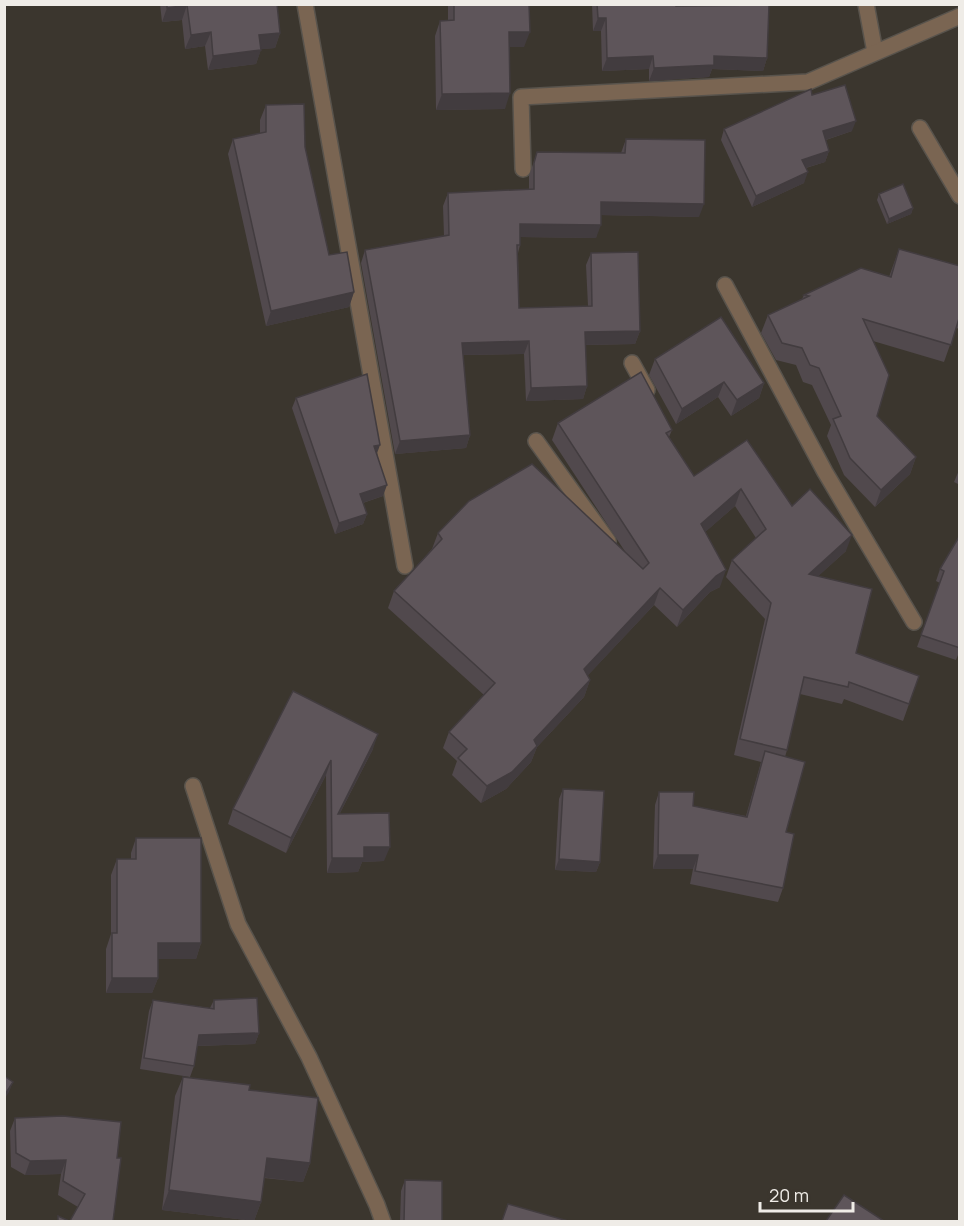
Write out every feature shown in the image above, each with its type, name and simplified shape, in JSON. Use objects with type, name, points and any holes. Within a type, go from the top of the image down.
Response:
[{"type":"street","points":[[305,4],[341,216],[373,373],[405,566]]},
{"type":"street","points":[[866,4],[875,52]]},
{"type":"street","points":[[523,169],[521,97],[808,82],[960,16]]},
{"type":"street","points":[[920,128],[960,196]]},
{"type":"street","points":[[725,285],[825,472],[914,622]]},
{"type":"street","points":[[632,363],[655,404]]},
{"type":"street","points":[[536,441],[614,550]]},
{"type":"street","points":[[193,786],[238,924],[309,1056],[383,1221]]},
{"type":"building","points":[[167,4],[277,4],[280,33],[259,35],[261,50],[213,56],[211,32],[191,35],[187,5],[167,8]]},
{"type":"building","points":[[454,4],[529,4],[530,32],[509,32],[510,93],[442,94],[440,21],[454,20]]},
{"type":"building","points":[[597,4],[769,5],[767,58],[714,56],[714,65],[654,68],[653,56],[607,58],[606,18],[598,18]]},
{"type":"building","points":[[845,85],[856,121],[823,131],[829,151],[802,160],[808,172],[756,196],[724,129],[811,89],[812,95]]},
{"type":"building","points":[[304,104],[305,147],[329,255],[347,252],[354,292],[271,311],[233,139],[266,132],[266,105]]},
{"type":"building","points":[[626,139],[705,140],[704,204],[601,202],[601,225],[520,224],[520,245],[517,245],[519,308],[592,306],[591,253],[638,252],[640,331],[585,332],[587,386],[531,388],[529,341],[462,343],[470,435],[400,441],[365,250],[449,235],[448,193],[534,189],[534,163],[537,152],[625,153]]},
{"type":"building","points":[[903,184],[913,208],[889,219],[879,194]]},
{"type":"building","points":[[899,249],[960,266],[960,315],[951,345],[863,319],[889,375],[877,416],[916,457],[881,490],[850,458],[833,419],[841,416],[819,368],[810,365],[802,348],[782,343],[768,315],[861,268],[891,277]]},
{"type":"building","points":[[721,317],[764,383],[737,400],[724,382],[682,409],[655,359]]},
{"type":"building","points":[[641,372],[672,430],[666,433],[694,476],[747,440],[792,506],[810,489],[852,535],[809,574],[872,589],[856,653],[919,676],[909,704],[849,682],[848,687],[804,677],[787,750],[740,739],[771,603],[732,560],[766,529],[741,489],[701,524],[726,570],[716,576],[683,610],[660,588],[584,669],[590,680],[534,740],[537,746],[512,772],[487,786],[458,758],[467,749],[449,732],[495,683],[394,591],[442,539],[438,533],[469,501],[532,464],[643,569],[649,563],[558,423]]},
{"type":"building","points":[[367,374],[380,445],[374,446],[387,485],[360,494],[367,514],[339,523],[296,398]]},
{"type":"building","points":[[960,535],[960,648],[921,635],[944,571],[940,569]]},
{"type":"building","points":[[293,691],[378,734],[338,814],[389,813],[390,847],[364,847],[364,858],[332,858],[331,760],[291,838],[233,809]]},
{"type":"building","points":[[765,751],[805,762],[786,832],[794,834],[783,888],[695,871],[698,855],[658,855],[659,792],[694,792],[693,806],[747,817]]},
{"type":"building","points":[[563,789],[604,791],[600,862],[559,859]]},
{"type":"building","points":[[136,838],[201,838],[201,943],[158,943],[158,978],[112,978],[112,933],[117,933],[117,859],[136,859]]},
{"type":"building","points":[[257,998],[259,1033],[199,1035],[194,1066],[144,1058],[153,1000],[214,1009],[214,1000]]},
{"type":"building","points":[[4,1076],[13,1082],[4,1096]]},
{"type":"building","points":[[183,1077],[250,1085],[249,1090],[318,1098],[310,1163],[267,1158],[261,1202],[169,1190]]},
{"type":"building","points":[[63,1116],[121,1122],[117,1158],[121,1158],[113,1221],[70,1221],[85,1194],[63,1181],[66,1160],[30,1161],[16,1153],[15,1118]]},
{"type":"building","points":[[405,1180],[442,1181],[442,1221],[404,1221]]},
{"type":"building","points":[[844,1195],[884,1221],[826,1221]]},
{"type":"building","points":[[508,1204],[568,1221],[502,1221]]},
{"type":"building","points":[[58,1216],[69,1221],[58,1221]]}]
